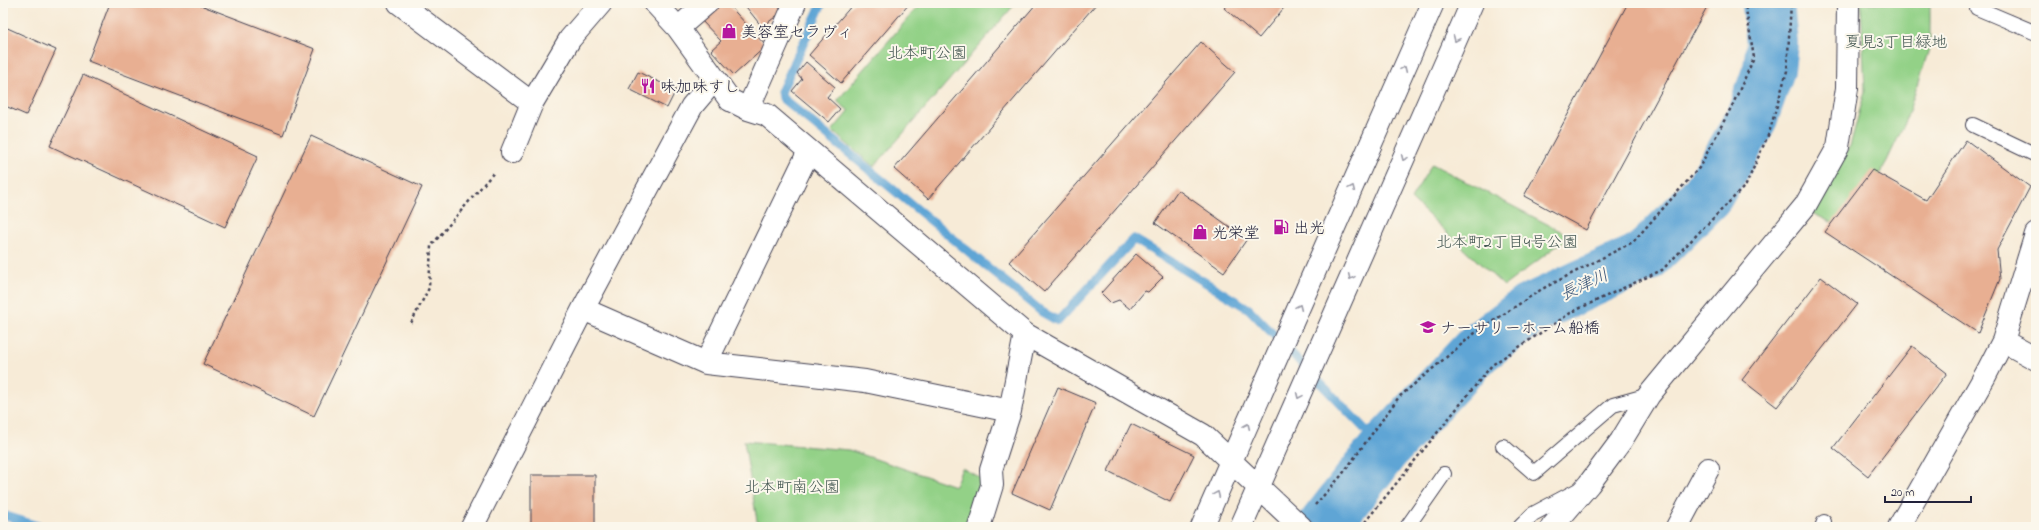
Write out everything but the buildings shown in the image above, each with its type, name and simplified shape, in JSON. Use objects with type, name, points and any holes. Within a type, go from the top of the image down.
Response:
[{"type":"street","points":[[399,3],[532,103]]},
{"type":"street","points":[[512,152],[532,103],[570,39],[601,3]]},
{"type":"street","points":[[655,3],[678,28],[714,80],[730,100],[748,109],[767,114],[1025,334],[1203,435],[1300,525]]},
{"type":"street","points":[[678,28],[706,3]]},
{"type":"street","points":[[748,109],[795,3]]},
{"type":"street","points":[[1202,527],[1433,3]]},
{"type":"street","points":[[1241,527],[1472,3]]},
{"type":"street","points":[[1552,527],[1589,484],[1621,441],[1649,395],[1805,206],[1838,147],[1847,88],[1848,3]]},
{"type":"street","points":[[472,527],[583,309],[692,106],[714,80]]},
{"type":"street","points":[[706,363],[809,151]]},
{"type":"street","points":[[1899,527],[1985,376],[2003,341],[2036,234]]},
{"type":"street","points":[[583,309],[706,363],[865,381],[1010,411]]},
{"type":"street","points":[[979,527],[992,485],[991,470],[1010,411],[1025,334]]},
{"type":"street","points":[[2003,341],[2036,359]]},
{"type":"street","points":[[1677,527],[1708,469]]},
{"type":"lane","points":[[1977,8],[2036,32]]},
{"type":"lane","points":[[1973,124],[2036,155]]},
{"type":"lane","points":[[1503,446],[1534,473],[1613,405],[1649,395]]},
{"type":"lane","points":[[1407,527],[1444,474]]},
{"type":"lane","points":[[1520,527],[1533,514],[1589,484]]},
{"type":"path","points":[[1300,525],[1341,476],[1399,397],[1475,333],[1542,289],[1633,242],[1699,168],[1733,104],[1754,58],[1745,3]]},
{"type":"path","points":[[1361,527],[1492,365],[1572,312],[1662,270],[1746,185],[1769,133],[1787,71],[1791,3]]},
{"type":"path","points":[[411,323],[428,288],[431,246],[512,152]]},
{"type":"green space","name":"北本町公園","points":[[921,3],[1016,3],[874,167],[832,131],[849,111],[837,101]]},
{"type":"green space","name":"夏見3丁目緑地","points":[[1861,3],[1930,3],[1930,46],[1905,123],[1887,161],[1847,230],[1808,211],[1850,146],[1865,91]]},
{"type":"green space","name":"北本町2丁目4号公園","points":[[1432,164],[1570,236],[1504,286],[1411,199]]},
{"type":"green space","name":"北本町南公園","points":[[744,441],[849,450],[955,486],[962,468],[984,480],[971,527],[758,527]]},
{"type":"waterway","points":[[822,3],[781,92],[782,98],[1042,312],[1058,321],[1134,239],[1249,309],[1384,449]]},
{"type":"waterway","name":"長津川","points":[[1323,527],[1384,449],[1477,350],[1529,310],[1646,256],[1708,194],[1751,120],[1769,69],[1772,43],[1768,3]]},
{"type":"waterway","points":[[3,515],[41,527]]},
{"type":"place","name":"美容室セラヴィ","points":[[729,31]]},
{"type":"place","name":"味加味すし","points":[[648,86]]},
{"type":"place","name":"出光","points":[[1281,227]]},
{"type":"place","name":"光栄堂","points":[[1200,232]]},
{"type":"place","name":"ナーサリーホーム船橋","points":[[1428,327]]}]
